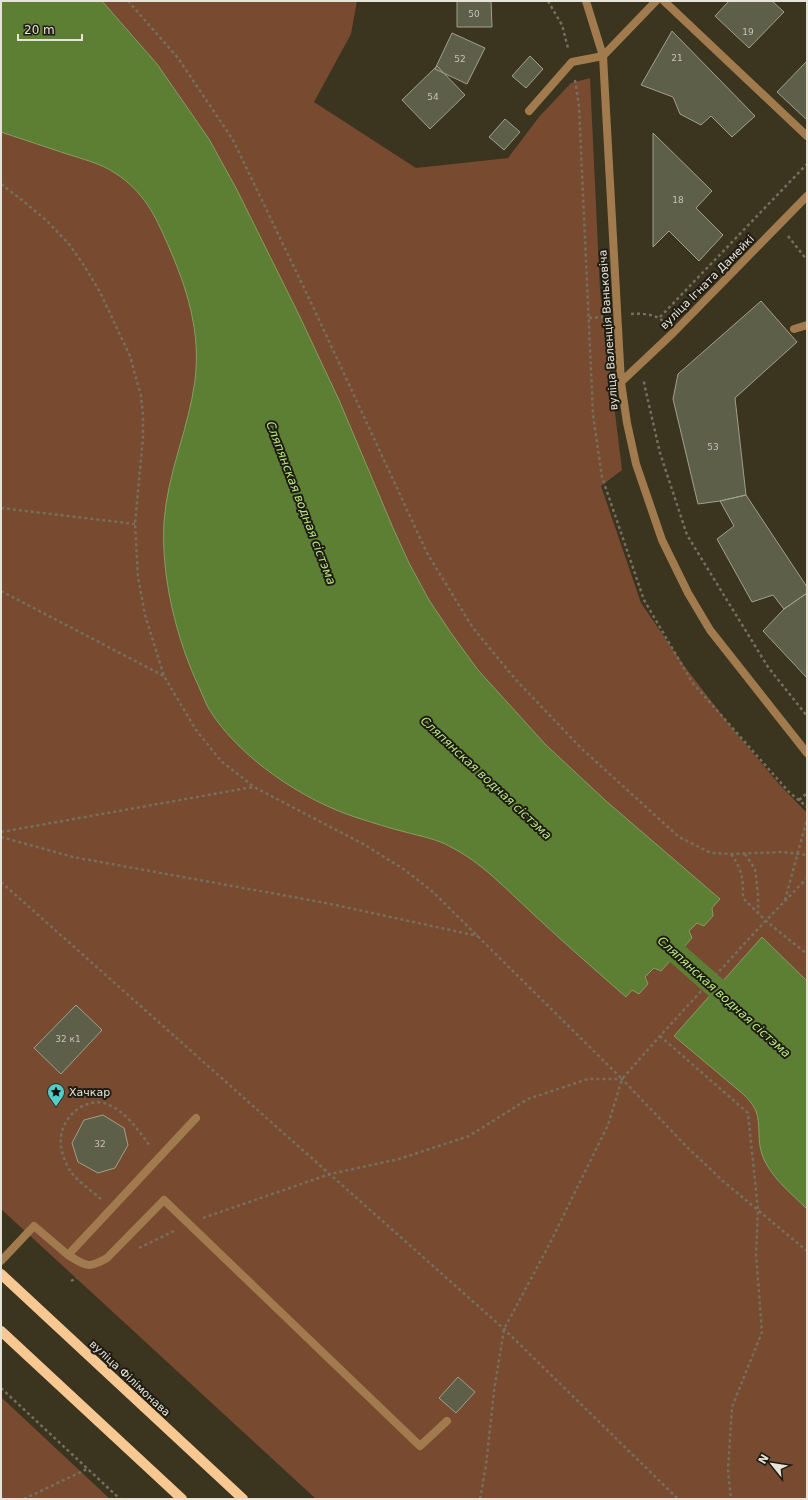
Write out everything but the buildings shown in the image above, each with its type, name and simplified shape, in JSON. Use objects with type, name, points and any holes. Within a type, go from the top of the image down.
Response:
[{"type":"main road","name":"вуліца Філімонава","points":[[1,1274],[244,1499]]},
{"type":"main road","points":[[1,1330],[182,1499]]},
{"type":"street","name":"вуліца Валенція Ваньковіча","points":[[586,1],[603,56],[616,316],[621,382],[627,423],[636,464],[662,540],[688,593],[710,630],[807,753]]},
{"type":"street","points":[[529,111],[572,62],[603,56],[656,1]]},
{"type":"street","points":[[664,1],[807,136]]},
{"type":"street","name":"вуліца Ігната Дамейкі","points":[[621,382],[673,333],[807,196]]},
{"type":"street","points":[[794,330],[807,325]]},
{"type":"street","points":[[68,1255],[196,1118]]},
{"type":"street","points":[[1,1261],[34,1226],[68,1255],[85,1265],[96,1265],[107,1258],[164,1200],[420,1446],[447,1422]]},
{"type":"path","points":[[128,1],[178,58],[233,140],[319,318],[427,553],[473,628],[517,681],[581,748],[680,837],[711,853],[745,854],[783,852],[807,856]]},
{"type":"path","points":[[660,317],[807,164]]},
{"type":"path","points":[[1,184],[47,221],[86,267],[100,292],[130,356],[141,396],[143,422],[135,524],[138,577],[145,614],[164,676],[196,730],[221,761],[254,787],[364,845],[405,870],[433,892],[622,1079],[687,1147],[723,1181],[807,1251]]},
{"type":"path","points":[[783,242],[793,231]]},
{"type":"path","points":[[788,236],[807,260]]},
{"type":"path","points":[[589,318],[640,313],[660,317],[673,333]]},
{"type":"path","points":[[650,377],[644,382],[660,453],[687,535],[768,667],[807,716]]},
{"type":"path","points":[[1,508],[135,524]]},
{"type":"path","points":[[1,591],[164,676]]},
{"type":"path","points":[[1,832],[254,787]]},
{"type":"path","points":[[799,800],[807,793]]},
{"type":"path","points":[[785,900],[807,819]]},
{"type":"path","points":[[1,837],[73,858],[326,903],[479,937]]},
{"type":"path","points":[[731,854],[740,867],[744,883],[743,898],[766,921],[807,954]]},
{"type":"path","points":[[745,854],[755,869],[758,894],[758,913]]},
{"type":"path","points":[[480,1499],[486,1465],[494,1391],[504,1329],[548,1247],[608,1125],[622,1079],[756,931],[807,878]]},
{"type":"path","points":[[1,882],[504,1329],[678,1499]]},
{"type":"path","points":[[660,1036],[748,1113],[758,1210],[756,1254],[762,1332],[732,1406],[728,1470],[731,1499]]},
{"type":"path","points":[[330,1174],[399,1159],[469,1136],[528,1099],[588,1079],[622,1079]]},
{"type":"path","points":[[98,1205],[102,1200],[72,1173],[62,1150],[60,1137],[65,1124],[73,1113],[83,1105],[94,1101],[109,1104],[129,1118],[150,1146]]},
{"type":"path","points":[[1,1388],[120,1499]]},
{"type":"path","points":[[24,1499],[87,1469]]},
{"type":"shaded area","points":[[1,1],[357,1],[351,34],[314,102],[416,168],[508,158],[539,117],[571,83],[590,78],[600,290],[622,470],[601,486],[641,603],[685,667],[728,723],[779,784],[807,813],[807,1499],[316,1499],[1,1209]]},
{"type":"shaded area","points":[[1,1397],[110,1499],[1,1499]]},
{"type":"water","points":[[1,1],[102,1],[157,64],[209,139],[237,190],[339,400],[409,563],[429,600],[451,633],[478,670],[545,744],[606,801],[720,899],[712,908],[713,916],[704,926],[697,923],[689,931],[692,938],[682,949],[675,946],[667,954],[670,961],[661,971],[654,968],[645,977],[648,984],[639,994],[632,990],[626,997],[554,934],[493,876],[473,860],[446,844],[358,818],[316,801],[295,789],[274,776],[255,761],[237,744],[209,709],[183,648],[177,628],[168,585],[164,543],[164,522],[169,486],[188,416],[195,380],[196,345],[191,311],[181,277],[163,234],[148,205],[134,188],[115,173],[97,164],[1,132]]},
{"type":"water","points":[[762,937],[807,981],[807,1209],[781,1184],[765,1162],[760,1144],[756,1111],[752,1104],[743,1094],[674,1036]]},
{"type":"waterway","name":"Сляпянская водная сістэма","points":[[649,929],[739,1008]]},
{"type":"place","name":"Хачкар","points":[[56,1107]]}]
